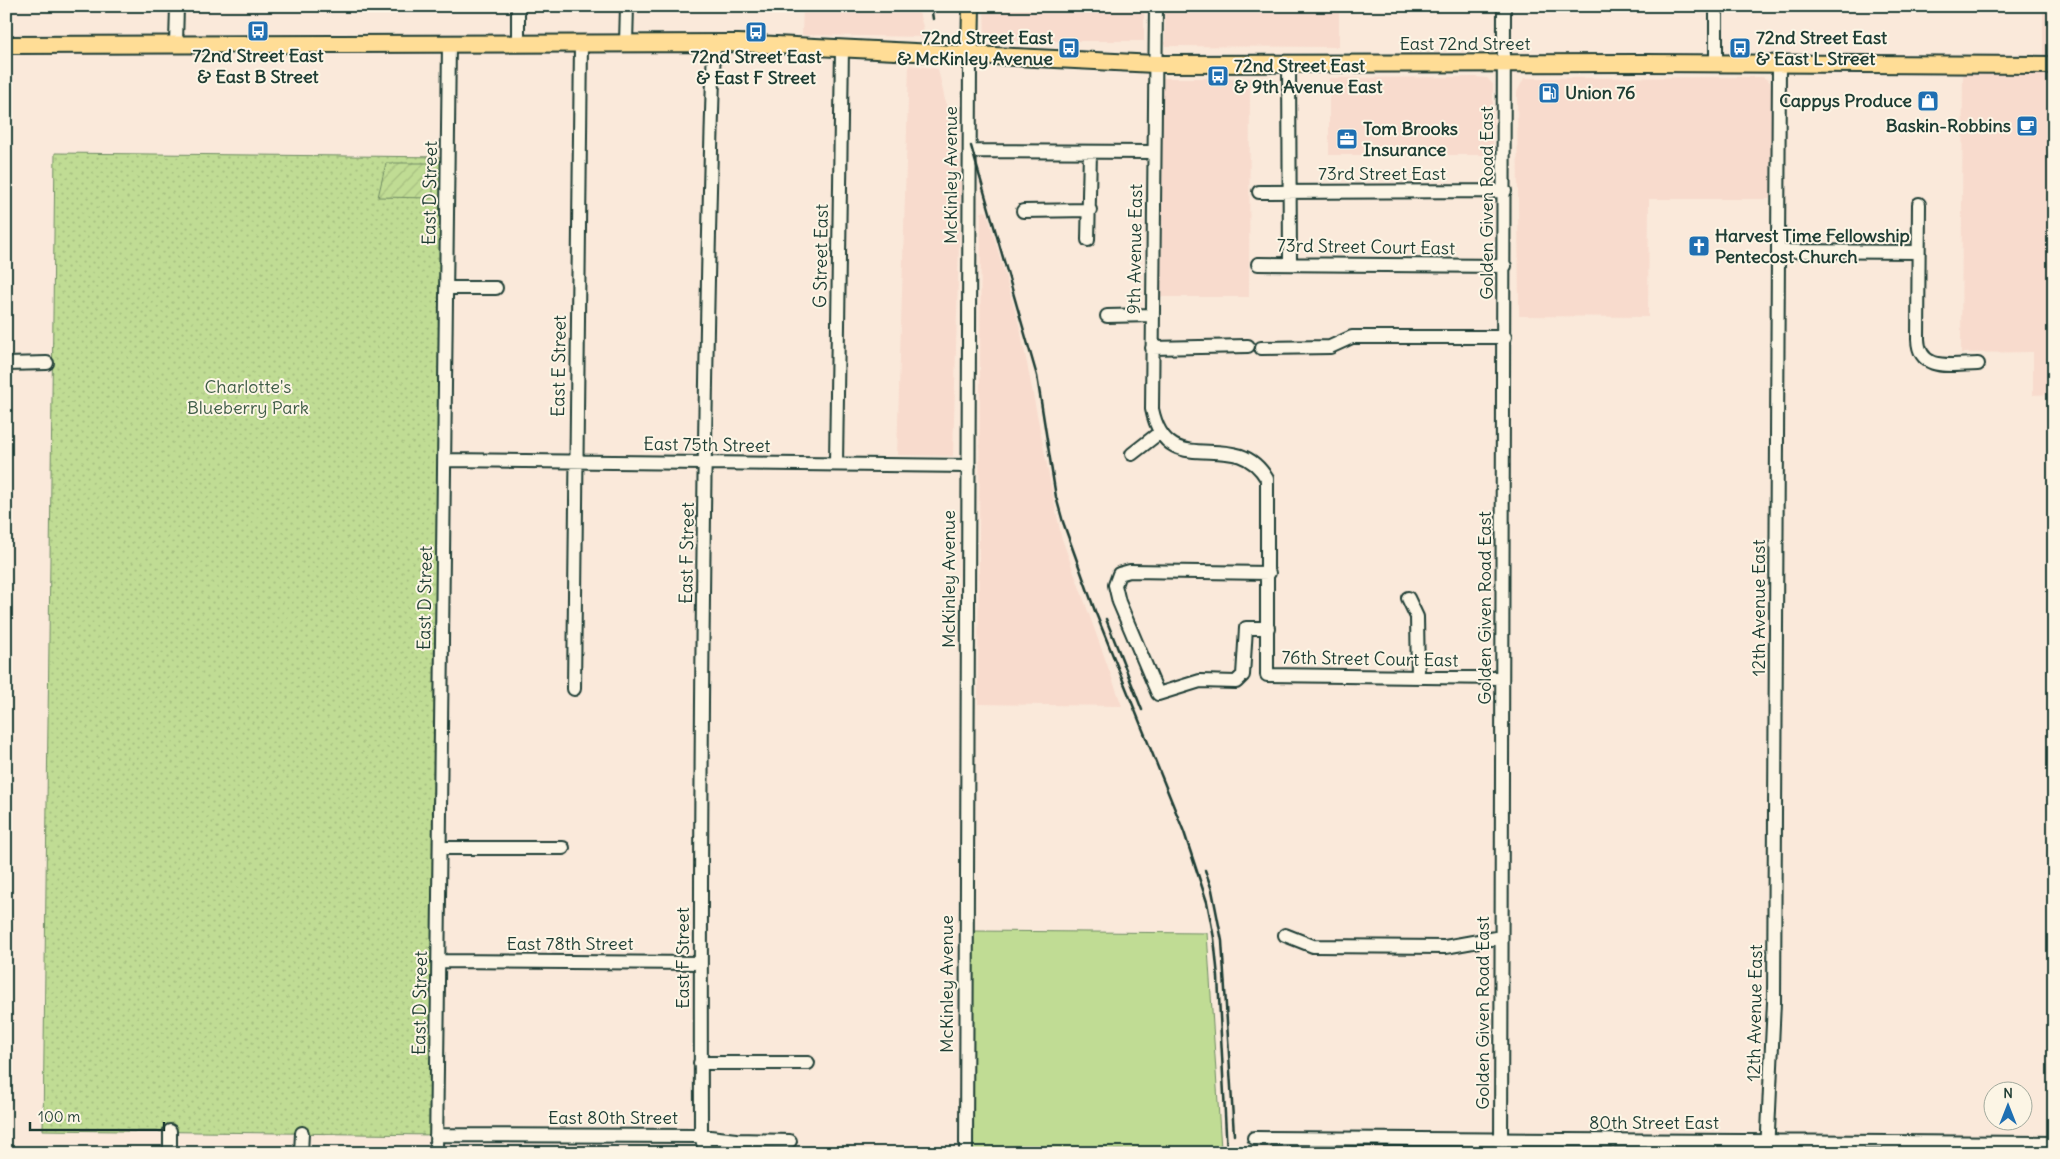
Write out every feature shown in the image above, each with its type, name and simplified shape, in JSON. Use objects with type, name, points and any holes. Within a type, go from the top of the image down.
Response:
[{"type":"main road","name":"McKinley Avenue","points":[[970,56],[971,6]]},
{"type":"main road","name":"East 72nd Street","points":[[6,45],[626,43],[842,48],[1155,64],[2054,65]]},
{"type":"street","points":[[176,6],[176,43]]},
{"type":"street","points":[[518,6],[518,43]]},
{"type":"street","points":[[626,43],[627,6]]},
{"type":"street","name":"9th Avenue East","points":[[1156,6],[1152,409],[1159,433]]},
{"type":"street","name":"Golden Given Road East","points":[[1501,1147],[1505,337],[1504,6]]},
{"type":"street","points":[[1716,6],[1716,64]]},
{"type":"street","name":"East D Street","points":[[436,1153],[449,43]]},
{"type":"street","name":"East E Street","points":[[574,689],[581,44]]},
{"type":"street","name":"East F Street","points":[[706,1153],[701,1136],[700,962],[705,463],[714,44]]},
{"type":"street","name":"G Street East","points":[[836,464],[842,48]]},
{"type":"street","name":"McKinley Avenue","points":[[966,1153],[970,56]]},
{"type":"street","points":[[1289,64],[1290,264]]},
{"type":"street","name":"12th Avenue East","points":[[1768,1147],[1774,992],[1779,64]]},
{"type":"street","points":[[971,150],[1154,152]]},
{"type":"street","points":[[1088,240],[1090,152]]},
{"type":"street","name":"73rd Street East","points":[[1259,192],[1504,191]]},
{"type":"street","points":[[1919,204],[1918,339],[1922,356],[1933,364],[1978,364]]},
{"type":"street","points":[[1023,211],[1090,210]]},
{"type":"street","points":[[1779,251],[1918,252]]},
{"type":"street","name":"73rd Street Court East","points":[[1258,264],[1505,266]]},
{"type":"street","points":[[446,288],[496,288]]},
{"type":"street","points":[[1107,316],[1152,315]]},
{"type":"street","points":[[1262,348],[1330,347],[1352,337],[1505,337]]},
{"type":"street","points":[[1152,348],[1248,346]]},
{"type":"street","points":[[6,364],[47,364]]},
{"type":"street","points":[[1132,454],[1159,433],[1166,441],[1183,450],[1234,452],[1250,458],[1267,479],[1269,573],[1268,628],[1246,628],[1243,674],[1236,682],[1200,681],[1158,694],[1119,602],[1115,585],[1117,577],[1124,572],[1138,571],[1269,573]]},
{"type":"street","name":"East 75th Street","points":[[444,460],[969,466]]},
{"type":"street","points":[[1408,598],[1416,617],[1418,678]]},
{"type":"street","name":"76th Street Court East","points":[[1268,628],[1267,675],[1502,678]]},
{"type":"street","points":[[440,848],[563,848]]},
{"type":"street","points":[[1285,935],[1313,946],[1444,947],[1501,936]]},
{"type":"street","name":"East 78th Street","points":[[438,961],[700,962]]},
{"type":"street","points":[[700,1063],[808,1063]]},
{"type":"street","points":[[170,1132],[170,1153]]},
{"type":"street","points":[[302,1133],[302,1153]]},
{"type":"street","name":"East 80th Street","points":[[436,1134],[701,1136],[736,1140],[790,1141]]},
{"type":"street","name":"80th Street East","points":[[1254,1138],[1501,1147],[2034,1148],[2054,1143]]},
{"type":"shaded area","points":[[803,6],[917,6],[926,37],[802,35]]},
{"type":"shaded area","points":[[984,6],[1144,6],[1144,41],[985,41]]},
{"type":"shaded area","points":[[1165,6],[1339,6],[1339,47],[1165,46]]},
{"type":"shaded area","points":[[2043,6],[2054,6],[2054,394],[2033,395],[2033,352],[1961,353],[1963,66],[2043,65]]},
{"type":"shaded area","points":[[909,65],[938,69],[961,171],[953,456],[897,455]]},
{"type":"shaded area","points":[[1763,77],[1770,82],[1771,90],[1771,199],[1649,199],[1648,317],[1519,316],[1517,92],[1524,78]]},
{"type":"shaded area","points":[[1162,78],[1250,78],[1249,297],[1161,297]]},
{"type":"shaded area","points":[[1329,78],[1487,78],[1493,84],[1493,155],[1329,155]]},
{"type":"shaded area","points":[[987,212],[1020,328],[1061,536],[1122,706],[978,704],[981,213]]},
{"type":"green space","name":"Charlotte's Blueberry Park","points":[[55,153],[448,157],[436,1135],[43,1130]]},
{"type":"green space","points":[[386,163],[433,163],[433,198],[378,197]]},
{"type":"green space","points":[[972,931],[1207,933],[1221,1149],[972,1150]]},
{"type":"railway","points":[[931,6],[933,19]]},
{"type":"railway","points":[[971,146],[1037,376],[1056,497],[1063,522],[1095,611],[1184,832],[1207,902],[1214,938],[1218,977],[1227,1153]]},
{"type":"railway","points":[[1106,619],[1142,710]]},
{"type":"railway","points":[[1205,870],[1212,890],[1222,941],[1234,1135]]},
{"type":"place","name":"72nd Street East & East B Street","points":[[258,31]]},
{"type":"place","name":"72nd Street East & East F Street","points":[[756,32]]},
{"type":"place","name":"72nd Street East & McKinley Avenue","points":[[1069,48]]},
{"type":"place","name":"72nd Street East & East L Street","points":[[1740,48]]},
{"type":"place","name":"72nd Street East & 9th Avenue East","points":[[1218,76]]},
{"type":"place","name":"Union 76","points":[[1549,93]]},
{"type":"place","name":"Cappys Produce","points":[[1928,101]]},
{"type":"place","name":"Baskin-Robbins","points":[[2027,126]]},
{"type":"place","name":"Tom Brooks Insurance","points":[[1347,139]]},
{"type":"place","name":"Harvest Time Fellowship Pentecost Church","points":[[1699,246]]}]
